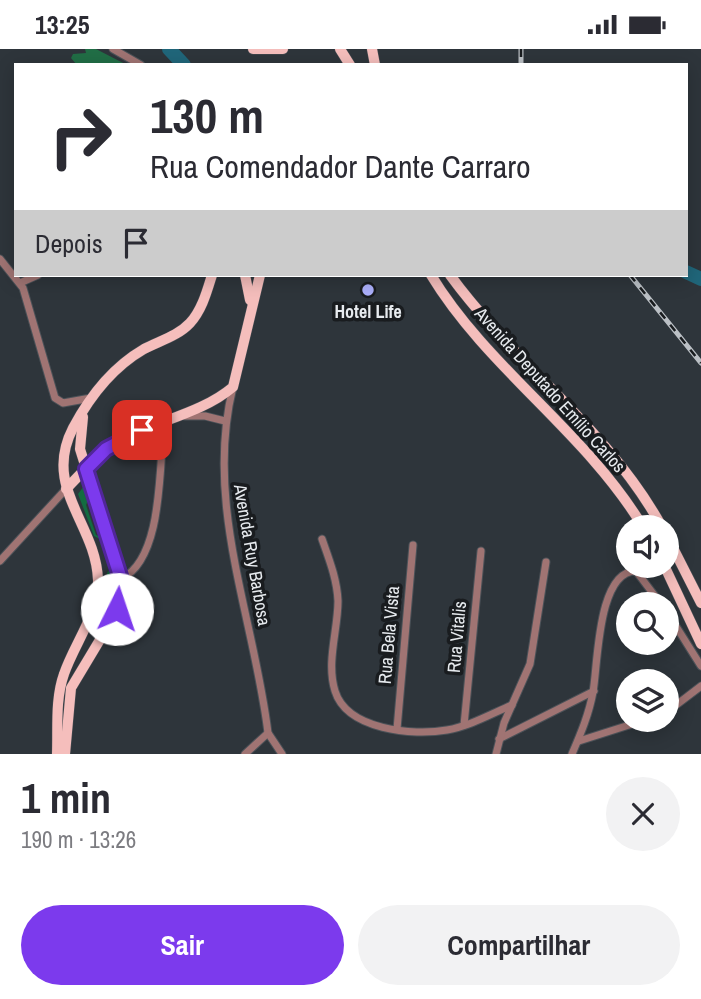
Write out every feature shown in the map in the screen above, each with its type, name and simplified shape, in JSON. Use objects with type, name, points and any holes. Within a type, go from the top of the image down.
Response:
[{"type":"main road","points":[[253,49],[283,49]]},
{"type":"main road","points":[[57,754],[60,685],[91,614],[98,581],[94,557],[63,478],[65,453],[72,429],[88,403],[132,356],[189,325],[202,306],[213,277]]},
{"type":"main road","points":[[245,277],[251,310]]},
{"type":"main road","name":"Avenida Ruy Barbosa","points":[[233,387],[259,277]]},
{"type":"main road","name":"Avenida Deputado Emílio Carlos","points":[[433,277],[453,306],[491,350],[608,475],[635,515]]},
{"type":"main road","name":"Avenida Deputado Emílio Carlos","points":[[452,277],[603,442],[654,515]]},
{"type":"main road","points":[[66,489],[119,442],[222,397],[233,387]]},
{"type":"main road","points":[[65,754],[71,688],[111,623],[119,603],[121,579],[86,469],[79,436],[88,403]]},
{"type":"main road","points":[[679,560],[701,603]]},
{"type":"main road","points":[[670,578],[701,644]]},
{"type":"main road","points":[[96,596],[119,603]]},
{"type":"main road","points":[[91,614],[111,623]]},
{"type":"street","points":[[113,49],[138,63]]},
{"type":"street","points":[[0,259],[14,276]]},
{"type":"street","points":[[15,277],[20,283],[55,398],[63,403],[88,403]]},
{"type":"street","points":[[20,283],[34,277]]},
{"type":"street","name":"Avenida Ruy Barbosa","points":[[233,387],[222,446],[225,498],[268,733],[282,754]]},
{"type":"street","points":[[174,417],[195,416],[225,421]]},
{"type":"street","points":[[121,579],[136,569],[148,547],[156,511],[164,421]]},
{"type":"street","points":[[0,561],[66,489]]},
{"type":"street","points":[[322,539],[337,587],[332,669],[335,690],[346,710],[372,725],[433,731],[464,725],[512,705]]},
{"type":"street","name":"Rua Bela Vista","points":[[397,729],[413,545]]},
{"type":"street","name":"Rua Vitalis","points":[[464,725],[481,551]]},
{"type":"street","points":[[496,754],[499,739],[530,664],[546,562]]},
{"type":"street","points":[[572,754],[579,741],[594,691],[607,603],[622,576],[632,570],[639,573],[652,592]]},
{"type":"street","points":[[679,631],[701,666]]},
{"type":"street","points":[[679,703],[701,686]]},
{"type":"street","points":[[499,739],[594,691]]},
{"type":"street","points":[[579,741],[616,729]]},
{"type":"street","points":[[245,754],[268,733]]},
{"type":"green space","points":[[85,49],[96,49],[123,63],[75,63],[71,58],[73,54],[86,53]]},
{"type":"green space","points":[[84,486],[89,498],[86,505],[96,535],[104,538],[113,565],[114,594],[107,592],[107,573],[112,567],[100,539],[94,536],[78,494]]},
{"type":"waterway","points":[[169,49],[182,63]]},
{"type":"waterway","points":[[688,273],[701,279]]},
{"type":"railway","points":[[521,49],[521,63]]},
{"type":"railway","points":[[632,277],[701,363]]},
{"type":"place","name":"Hotel Life","points":[[368,290]]},
{"type":"route","points":[[117,609],[121,579],[86,469],[106,449],[142,430]]}]
